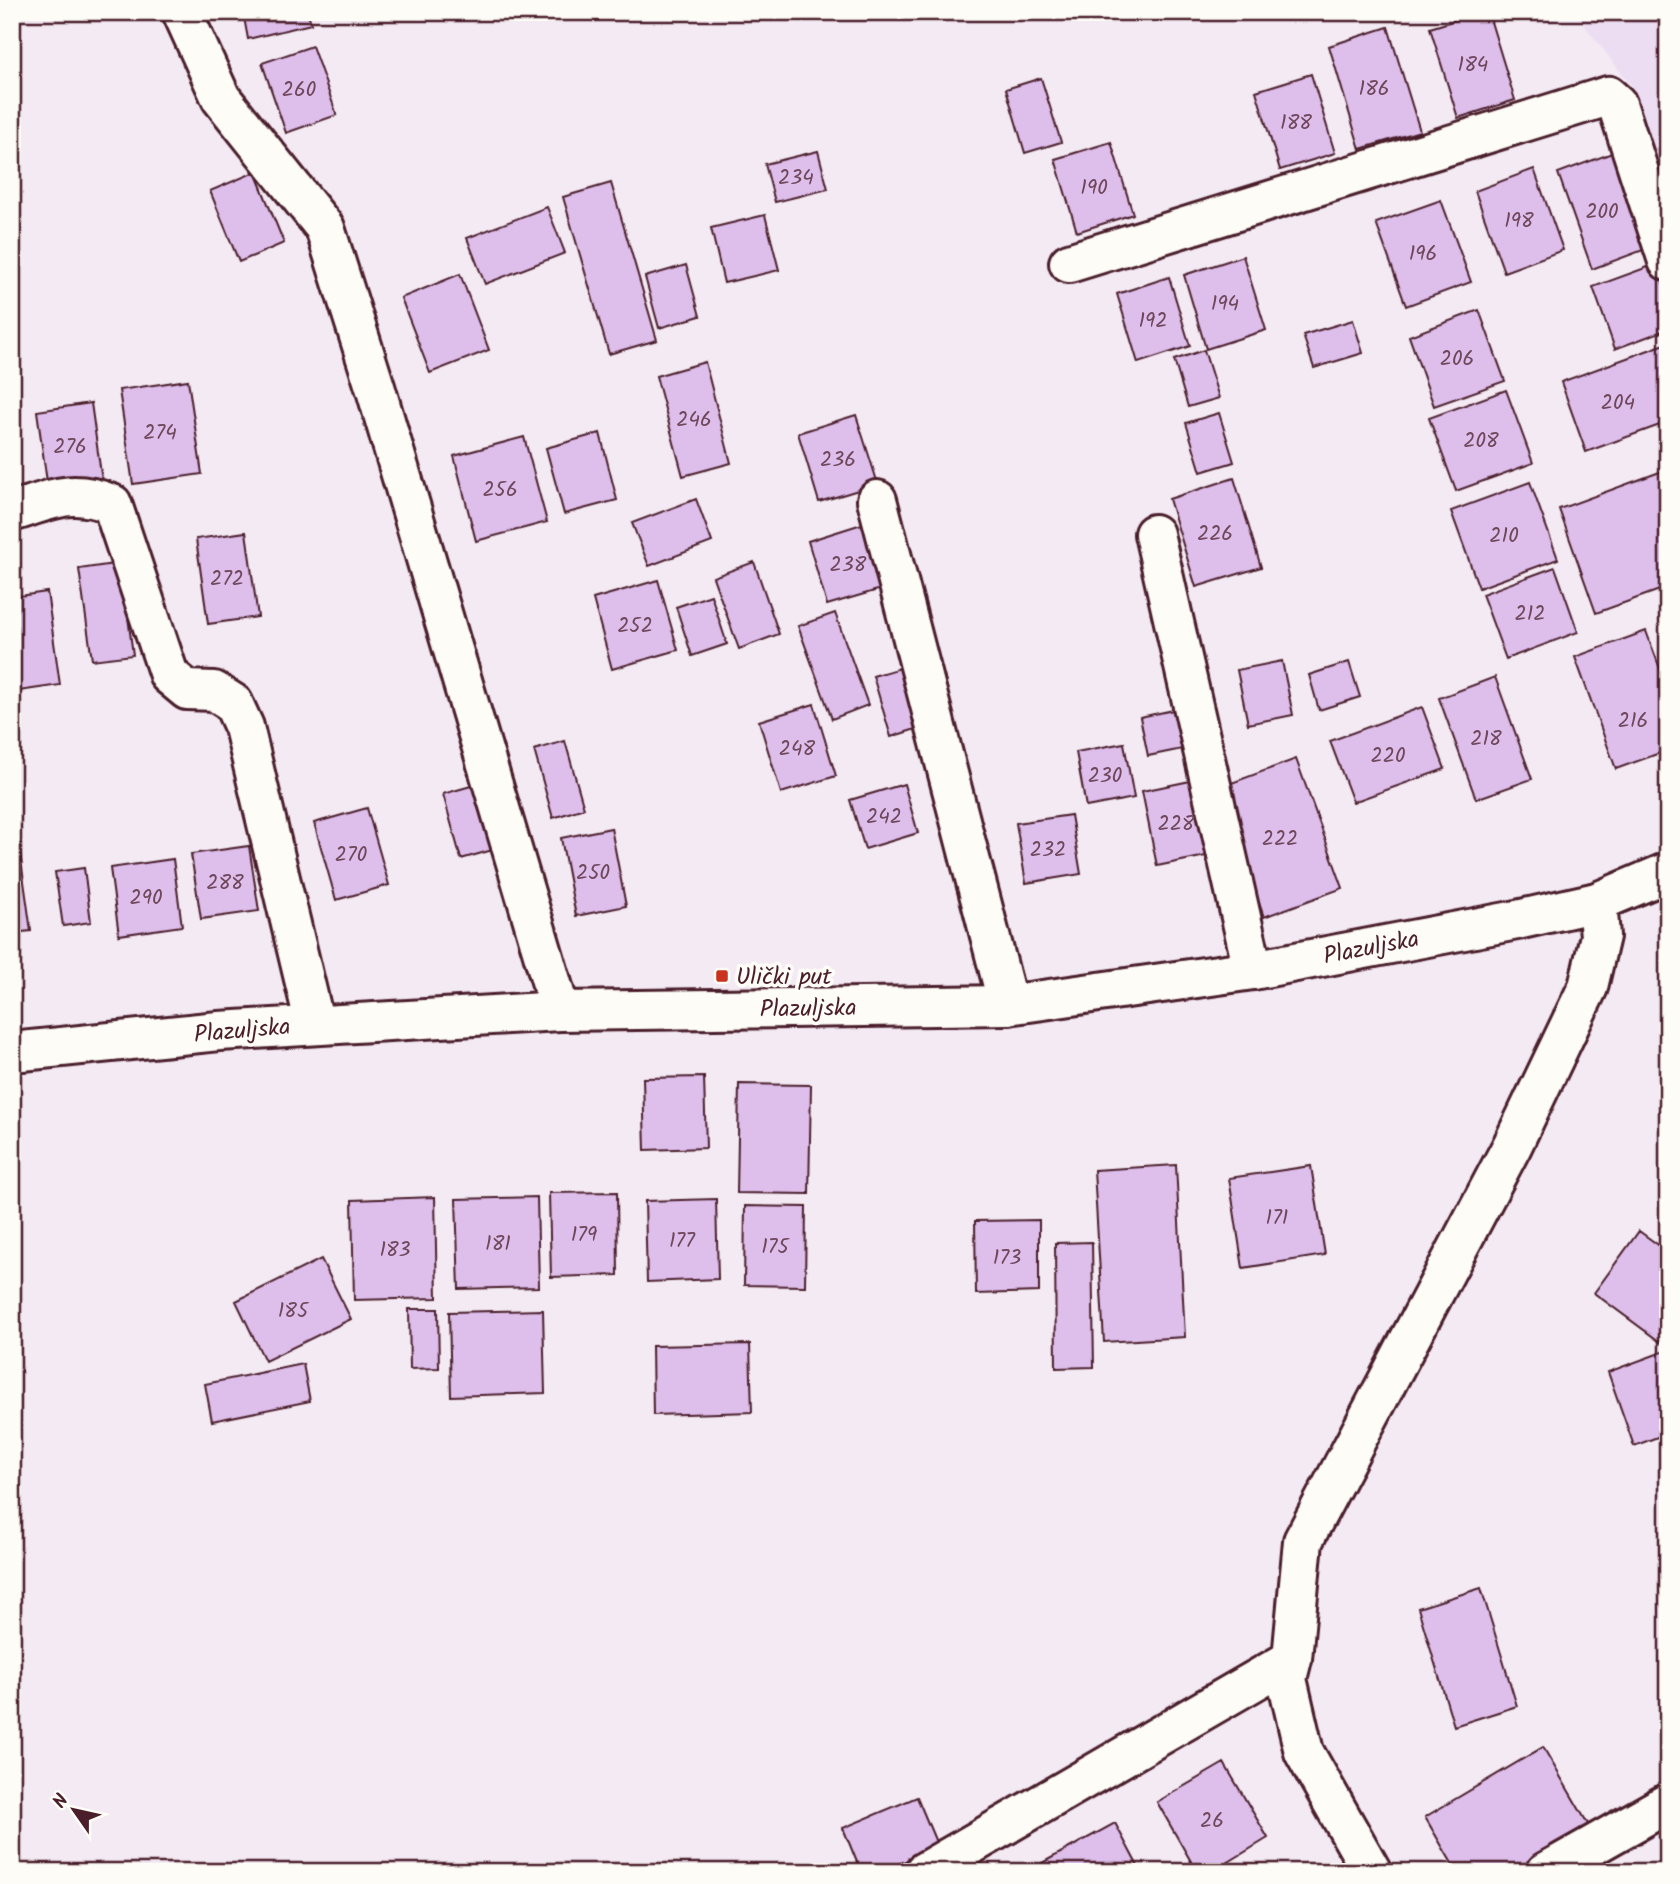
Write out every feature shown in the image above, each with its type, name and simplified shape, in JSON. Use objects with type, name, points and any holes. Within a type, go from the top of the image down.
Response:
[{"type":"street","points":[[182,12],[221,98],[325,228],[380,403],[560,1011]]},
{"type":"street","points":[[1069,263],[1608,96],[1617,104],[1668,261]]},
{"type":"street","points":[[12,512],[66,495],[91,496],[112,503],[169,675],[187,690],[214,691],[233,703],[244,727],[315,1025]]},
{"type":"street","points":[[877,500],[1008,1005]]},
{"type":"street","points":[[1153,534],[1253,970]]},
{"type":"street","name":"Plazuljska","points":[[12,1052],[219,1031],[560,1011],[1008,1005],[1253,970],[1517,920],[1597,902],[1668,872]]},
{"type":"street","points":[[1373,1872],[1304,1752],[1287,1679],[1292,1659],[1303,1542],[1512,1146],[1588,987],[1600,936],[1597,902]]},
{"type":"street","points":[[924,1872],[1292,1659]]},
{"type":"street","points":[[1546,1872],[1668,1803]]},
{"type":"shaded area","points":[[1574,12],[1668,12],[1668,217],[1633,88]]},
{"type":"building","points":[[243,12],[308,12],[311,24],[248,39]]},
{"type":"building","points":[[1488,12],[1515,100],[1458,118],[1430,28]]},
{"type":"building","points":[[1388,27],[1420,131],[1360,149],[1329,46]]},
{"type":"building","points":[[312,46],[337,115],[286,133],[262,63]]},
{"type":"building","points":[[1311,74],[1335,153],[1280,170],[1256,91]]},
{"type":"building","points":[[1041,78],[1061,142],[1025,153],[1006,89]]},
{"type":"building","points":[[1111,142],[1133,214],[1077,232],[1055,159]]},
{"type":"building","points":[[818,151],[828,189],[775,202],[765,164]]},
{"type":"building","points":[[1612,153],[1646,249],[1592,269],[1558,173]]},
{"type":"building","points":[[1534,169],[1563,250],[1504,272],[1475,191]]},
{"type":"building","points":[[255,172],[284,243],[239,262],[210,191]]},
{"type":"building","points":[[611,183],[657,340],[609,354],[563,197]]},
{"type":"building","points":[[1441,200],[1471,282],[1406,306],[1376,223]]},
{"type":"building","points":[[547,207],[565,253],[485,284],[467,238]]},
{"type":"building","points":[[765,215],[779,270],[724,283],[711,228]]},
{"type":"building","points":[[1243,256],[1266,330],[1206,349],[1184,275]]},
{"type":"building","points":[[1656,264],[1668,296],[1668,329],[1615,349],[1593,287]]},
{"type":"building","points":[[686,265],[700,316],[659,328],[645,277]]},
{"type":"building","points":[[460,274],[489,350],[430,373],[401,298]]},
{"type":"building","points":[[1169,277],[1190,346],[1138,363],[1117,294]]},
{"type":"building","points":[[1479,310],[1505,381],[1434,406],[1409,336]]},
{"type":"building","points":[[1353,320],[1363,353],[1314,368],[1303,335]]},
{"type":"building","points":[[1668,343],[1668,422],[1586,452],[1561,382]]},
{"type":"building","points":[[1204,350],[1219,398],[1188,407],[1174,360]]},
{"type":"building","points":[[705,362],[731,463],[683,476],[656,376]]},
{"type":"building","points":[[188,380],[202,474],[133,484],[119,390]]},
{"type":"building","points":[[1506,390],[1533,463],[1456,491],[1429,418]]},
{"type":"building","points":[[91,403],[102,481],[48,489],[37,411]]},
{"type":"building","points":[[1219,413],[1234,462],[1201,472],[1186,423]]},
{"type":"building","points":[[856,415],[878,484],[819,502],[798,433]]},
{"type":"building","points":[[600,433],[617,500],[564,514],[546,448]]},
{"type":"building","points":[[524,437],[547,522],[476,541],[454,456]]},
{"type":"building","points":[[1668,469],[1668,587],[1596,613],[1559,509]]},
{"type":"building","points":[[1234,478],[1261,567],[1196,587],[1169,499]]},
{"type":"building","points":[[1530,482],[1558,559],[1479,588],[1451,511]]},
{"type":"building","points":[[696,499],[712,542],[649,566],[632,523]]},
{"type":"building","points":[[868,522],[888,587],[827,605],[808,541]]},
{"type":"building","points":[[246,532],[258,617],[208,624],[196,539]]},
{"type":"building","points":[[754,562],[779,634],[739,649],[713,577]]},
{"type":"building","points":[[121,563],[133,655],[92,660],[79,569]]},
{"type":"building","points":[[1555,567],[1578,632],[1506,659],[1482,594]]},
{"type":"building","points":[[658,580],[678,650],[612,669],[593,599]]},
{"type":"building","points":[[47,592],[60,685],[12,692],[12,597]]},
{"type":"building","points":[[711,595],[727,644],[692,656],[676,607]]},
{"type":"building","points":[[835,613],[868,705],[832,719],[798,626]]},
{"type":"building","points":[[1646,631],[1668,690],[1668,750],[1616,769],[1575,657]]},
{"type":"building","points":[[1282,661],[1293,715],[1248,724],[1237,670]]},
{"type":"building","points":[[1349,662],[1360,697],[1319,710],[1309,675]]},
{"type":"building","points":[[907,666],[925,726],[891,737],[873,676]]},
{"type":"building","points":[[1495,677],[1532,779],[1476,799],[1439,698]]},
{"type":"building","points":[[814,704],[836,776],[781,793],[759,721]]},
{"type":"building","points":[[1422,707],[1445,769],[1353,802],[1330,741]]},
{"type":"building","points":[[1183,708],[1192,747],[1148,756],[1140,717]]},
{"type":"building","points":[[565,741],[584,808],[553,818],[534,750]]},
{"type":"building","points":[[1124,743],[1134,798],[1086,807],[1076,752]]},
{"type":"building","points":[[1296,759],[1343,888],[1264,917],[1218,788]]},
{"type":"building","points":[[1195,780],[1211,855],[1157,866],[1142,791]]},
{"type":"building","points":[[485,782],[503,847],[461,859],[443,794]]},
{"type":"building","points":[[904,784],[918,833],[865,849],[850,800]]},
{"type":"building","points":[[367,808],[389,885],[336,900],[314,823]]},
{"type":"building","points":[[1071,815],[1081,874],[1026,883],[1016,823]]},
{"type":"building","points":[[611,828],[626,906],[576,916],[561,838]]},
{"type":"building","points":[[249,846],[259,911],[201,919],[191,854]]},
{"type":"building","points":[[20,853],[31,931],[12,933],[12,854]]},
{"type":"building","points":[[173,859],[182,926],[119,935],[110,868]]},
{"type":"building","points":[[84,868],[91,922],[63,926],[55,872]]},
{"type":"building","points":[[704,1077],[706,1148],[645,1150],[643,1078]]},
{"type":"building","points":[[739,1084],[811,1085],[809,1194],[737,1193]]},
{"type":"building","points":[[1176,1165],[1185,1337],[1104,1342],[1094,1170]]},
{"type":"building","points":[[1311,1166],[1325,1255],[1243,1268],[1229,1178]]},
{"type":"building","points":[[617,1192],[618,1275],[551,1277],[549,1193]]},
{"type":"building","points":[[435,1197],[437,1298],[354,1300],[352,1200]]},
{"type":"building","points":[[537,1197],[539,1287],[459,1289],[456,1199]]},
{"type":"building","points":[[716,1199],[718,1279],[647,1282],[645,1201]]},
{"type":"building","points":[[745,1206],[806,1207],[805,1286],[744,1285]]},
{"type":"building","points":[[1039,1220],[1039,1292],[976,1294],[975,1221]]},
{"type":"building","points":[[1639,1231],[1668,1252],[1668,1337],[1663,1344],[1594,1293]]},
{"type":"building","points":[[1092,1242],[1094,1367],[1056,1368],[1055,1243]]},
{"type":"building","points":[[321,1259],[351,1319],[265,1361],[236,1301]]},
{"type":"building","points":[[409,1309],[438,1309],[439,1368],[410,1369]]},
{"type":"building","points":[[543,1310],[545,1393],[451,1396],[449,1312]]},
{"type":"building","points":[[750,1344],[752,1412],[653,1415],[652,1346]]},
{"type":"building","points":[[1668,1350],[1668,1433],[1634,1446],[1608,1372]]},
{"type":"building","points":[[303,1364],[310,1401],[212,1421],[205,1384]]},
{"type":"building","points":[[1481,1588],[1517,1706],[1454,1726],[1418,1608]]},
{"type":"building","points":[[1543,1747],[1592,1831],[1522,1872],[1457,1872],[1425,1817]]},
{"type":"building","points":[[1224,1763],[1268,1838],[1212,1872],[1197,1872],[1157,1802]]},
{"type":"building","points":[[917,1797],[938,1847],[880,1872],[861,1872],[843,1828]]},
{"type":"building","points":[[1115,1823],[1141,1872],[1047,1872],[1042,1863]]},
{"type":"place","name":"Ulički put","points":[[722,976]]}]
